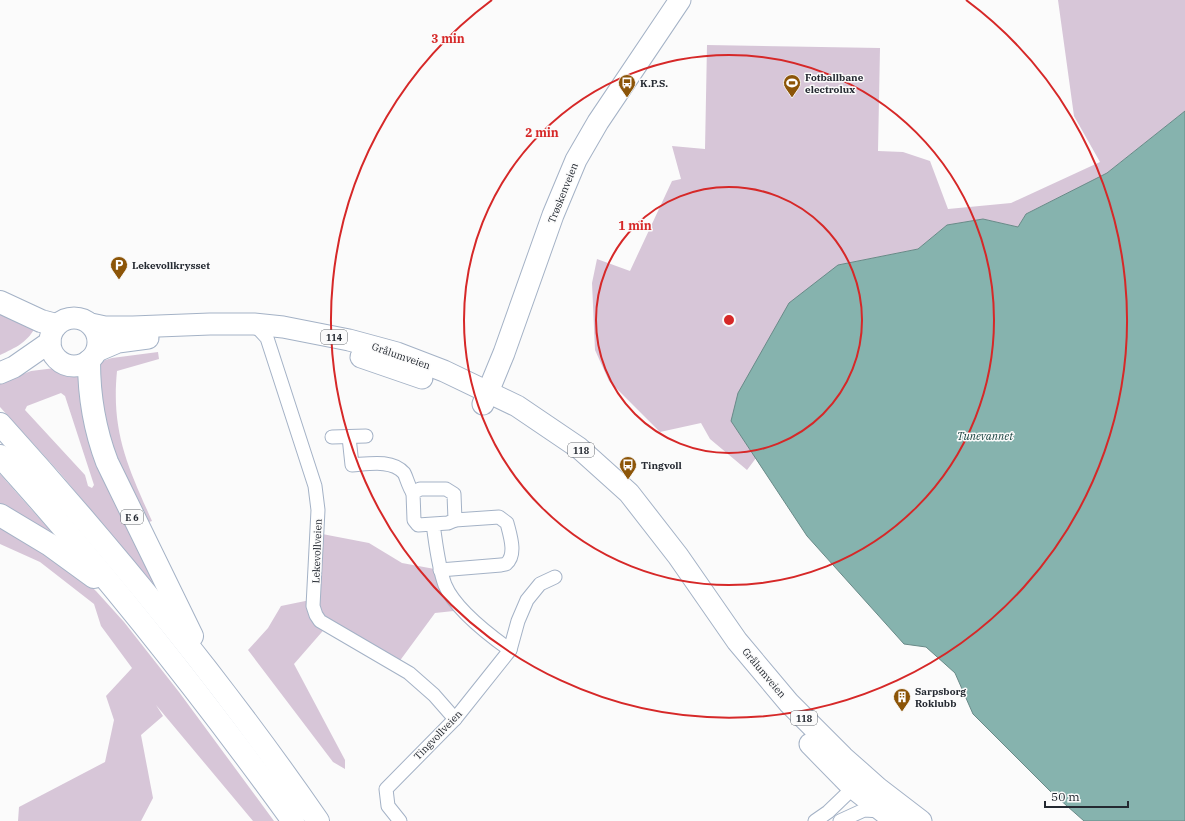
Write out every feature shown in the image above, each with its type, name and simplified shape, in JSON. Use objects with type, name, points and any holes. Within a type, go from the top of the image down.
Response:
[{"type":"highway","points":[[0,302],[41,321],[53,334]]},
{"type":"highway","name":"E 6","points":[[93,356],[91,407],[97,436],[106,462],[190,630],[204,665]]},
{"type":"highway","name":"E 6","points":[[0,424],[105,544],[204,665],[318,821]]},
{"type":"highway","points":[[0,456],[121,597],[186,678],[293,821]]},
{"type":"highway","points":[[0,515],[50,545],[121,597]]},
{"type":"main road","name":"Trøskenveien","points":[[486,398],[576,160],[598,122],[680,0]]},
{"type":"main road","name":"114","points":[[7,370],[53,334],[70,318],[84,319],[91,324]]},
{"type":"main road","name":"Grålumveien","points":[[91,324],[105,327],[133,327],[210,324],[260,331]]},
{"type":"main road","points":[[91,324],[98,336],[93,356]]},
{"type":"main road","name":"Grålumveien","points":[[93,356],[118,342],[142,338],[220,335],[283,327],[349,340],[397,353],[444,371],[486,398],[517,406],[579,448],[629,493],[678,556],[737,641],[789,703],[843,757],[878,788]]},
{"type":"main road","points":[[53,334],[55,356],[60,361]]},
{"type":"main road","name":"114","points":[[7,370],[60,361],[72,366],[81,365],[93,356]]},
{"type":"main road","name":"Grålumveien","points":[[737,641],[747,664],[779,710],[812,747],[853,788]]},
{"type":"main road","name":"118","points":[[853,788],[888,816]]},
{"type":"main road","name":"118","points":[[878,788],[921,821]]},
{"type":"street","name":"Lekevollveien","points":[[260,331],[315,486],[318,510],[314,606],[316,615],[320,621],[409,673],[434,695],[455,719]]},
{"type":"street","points":[[332,437],[366,436]]},
{"type":"street","points":[[349,437],[352,465],[384,464],[395,467],[405,474],[408,485],[413,494],[414,520],[418,525],[448,523],[455,520],[499,517],[507,523],[512,544],[511,557],[506,564],[440,570]]},
{"type":"street","points":[[413,494],[420,489],[446,488],[454,494],[455,520]]},
{"type":"street","points":[[433,524],[440,570],[446,586],[464,610],[485,632],[510,650]]},
{"type":"street","name":"Tingvollveien","points":[[400,821],[388,806],[386,789],[455,719],[510,650],[518,621],[527,600],[540,584],[555,576]]},
{"type":"street","points":[[815,821],[828,812],[853,788],[878,788]]},
{"type":"street","points":[[840,821],[864,810],[888,816]]},
{"type":"shaded area","points":[[1058,0],[1185,0],[1185,111],[1107,173],[1026,214],[1018,227],[983,219],[947,225],[918,249],[838,265],[732,421],[756,458],[747,470],[710,439],[701,423],[660,432],[609,381],[595,350],[592,283],[597,259],[630,271],[672,181],[681,179],[672,146],[705,149],[707,45],[880,48],[878,151],[903,152],[930,161],[948,209],[1011,203],[1100,162],[1074,116]]},
{"type":"shaded area","points":[[0,307],[36,325],[30,336],[16,347],[0,355]]},
{"type":"shaded area","points":[[158,352],[159,359],[117,371],[117,413],[123,449],[152,521],[143,524],[103,432],[99,362],[112,358]]},
{"type":"shaded area","points":[[55,368],[70,371],[81,371],[168,602],[59,472],[0,407],[0,383],[31,371]],"holes":[[[61,393],[65,396],[94,485],[92,488],[88,486],[85,475],[25,410],[27,406]]]},
{"type":"shaded area","points":[[0,474],[71,554],[0,510]]},
{"type":"shaded area","points":[[0,522],[66,563],[96,591],[124,622],[179,692],[274,821],[253,821],[156,705],[163,716],[141,735],[153,798],[141,821],[18,821],[19,807],[105,762],[114,720],[106,696],[132,668],[101,626],[94,604],[40,562],[0,544]]},
{"type":"shaded area","points":[[317,533],[369,543],[402,563],[440,570],[463,610],[435,613],[396,666],[328,625],[294,664],[345,760],[345,769],[333,762],[248,650],[268,628],[281,606],[315,599]]},
{"type":"water","name":"Tunevannet","points":[[1185,111],[1185,821],[1084,821],[1050,791],[973,714],[955,673],[926,647],[904,644],[807,536],[731,421],[738,393],[789,303],[838,265],[918,249],[947,225],[983,219],[1018,227],[1026,214],[1107,173]]},
{"type":"place","name":"K.P.S.","points":[[627,98]]},
{"type":"place","name":"Fotballbane electrolux","points":[[792,98]]},
{"type":"place","name":"Lekevollkrysset","points":[[119,280]]},
{"type":"place","name":"Tingvoll","points":[[628,480]]},
{"type":"place","name":"Sarpsborg Roklubb","points":[[902,712]]}]
